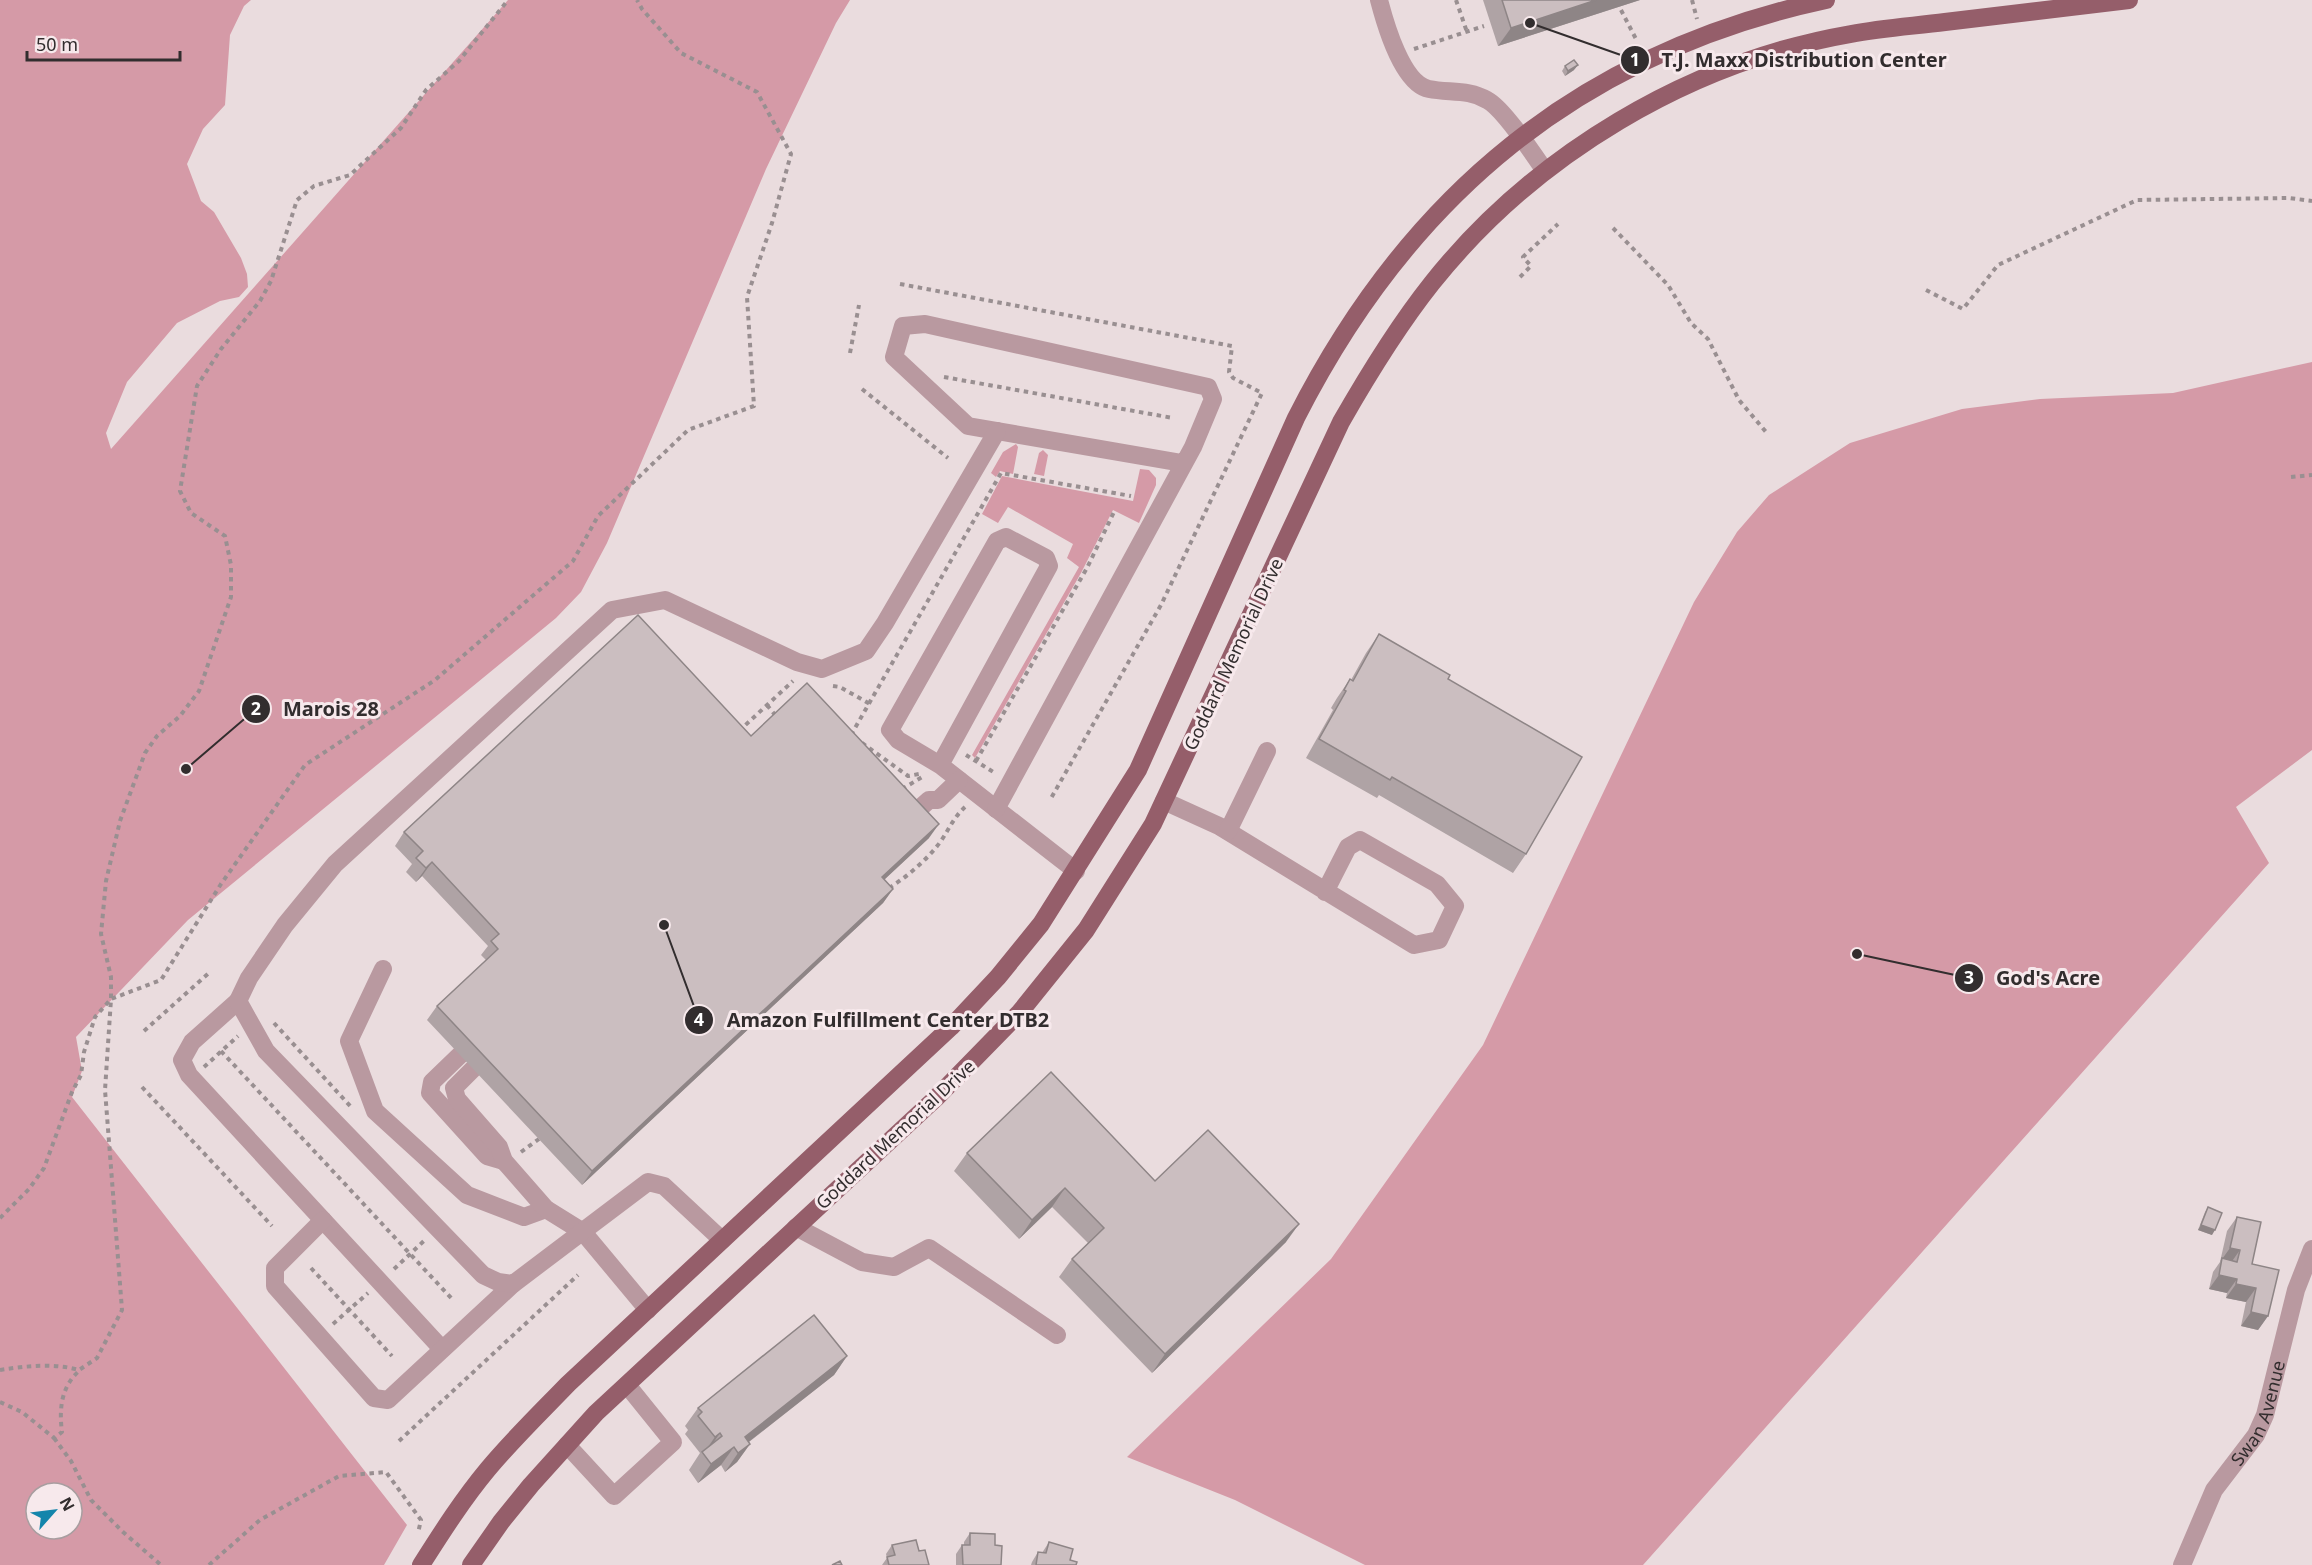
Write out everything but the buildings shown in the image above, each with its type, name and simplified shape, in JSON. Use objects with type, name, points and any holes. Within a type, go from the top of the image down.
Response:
[{"type":"main road","name":"Goddard Memorial Drive","points":[[421,1565],[452,1517],[488,1469],[568,1384],[975,1003],[1041,924],[1138,770],[1296,418],[1326,361],[1409,243],[1483,168],[1566,105],[1611,78],[1658,54],[1759,16],[1826,0]]},
{"type":"main road","name":"Goddard Memorial Drive","points":[[471,1565],[501,1522],[596,1413],[936,1098],[1020,1012],[1086,930],[1154,824],[1341,422],[1372,367],[1406,317],[1459,252],[1493,217],[1545,171],[1591,139],[1671,93],[1743,63],[1851,34],[2129,0]]},
{"type":"street","points":[[1379,0],[1386,29],[1409,75],[1425,88],[1464,92],[1489,100],[1545,171]]},
{"type":"street","points":[[996,809],[1192,447],[1213,399],[1208,387],[925,324],[903,327],[894,357],[968,426],[1182,464]]},
{"type":"street","points":[[442,1349],[192,1078],[182,1060],[192,1042],[238,1000],[249,978],[285,925],[334,864],[612,610],[665,600],[796,662],[822,669],[866,651],[885,623],[997,431]]},
{"type":"street","points":[[932,770],[1049,566],[1046,558],[1006,537],[997,542],[890,730],[932,770],[959,780],[1076,871]]},
{"type":"street","points":[[1228,831],[1267,751]]},
{"type":"street","points":[[915,823],[929,800],[938,800],[959,780]]},
{"type":"street","points":[[1164,801],[1228,831],[1325,892],[1414,945],[1438,940],[1455,906],[1437,884],[1360,840],[1348,847],[1325,892]]},
{"type":"street","points":[[383,969],[349,1041],[375,1111],[467,1195],[524,1217],[546,1209]]},
{"type":"street","points":[[238,1000],[266,1051],[483,1275],[498,1282],[513,1284]]},
{"type":"street","points":[[460,1055],[432,1082],[430,1093],[487,1156],[504,1161]]},
{"type":"street","points":[[473,1069],[454,1088],[457,1098],[499,1147],[504,1161],[546,1209],[583,1232],[648,1310]]},
{"type":"street","points":[[323,1220],[275,1268],[275,1286],[374,1398],[388,1400],[513,1284],[648,1182],[664,1186],[722,1240]]},
{"type":"street","points":[[796,1227],[862,1262],[894,1267],[929,1248],[1057,1335]]},
{"type":"street","name":"Swan Avenue","points":[[2182,1565],[2214,1490],[2256,1435],[2265,1416],[2296,1290],[2312,1249]]},
{"type":"street","points":[[567,1445],[614,1496],[674,1442],[627,1384]]},
{"type":"path","points":[[54,1438],[62,1432],[60,1417],[64,1388],[79,1370],[97,1358],[122,1311],[105,1090],[111,999],[111,977],[101,934],[106,881],[120,821],[145,753],[157,736],[180,716],[199,691],[231,597],[231,565],[225,536],[191,513],[180,491],[197,386],[221,349],[260,301],[271,281],[297,200],[314,186],[350,175],[401,128],[426,90],[459,61],[508,0]]},
{"type":"path","points":[[0,1218],[29,1189],[44,1168],[72,1092],[81,1075],[84,1052],[95,1017],[111,999],[161,980],[221,884],[305,765],[435,680],[565,568],[573,561],[598,516],[688,430],[754,406],[747,297],[772,223],[791,154],[758,92],[681,53],[642,9],[637,0]]},
{"type":"path","points":[[1456,0],[1467,32]]},
{"type":"path","points":[[1621,10],[1636,39]]},
{"type":"path","points":[[1411,50],[1484,26]]},
{"type":"path","points":[[1926,290],[1962,309],[1998,265],[2137,200],[2289,198],[2312,201]]},
{"type":"path","points":[[1520,277],[1531,266],[1523,257],[1558,224]]},
{"type":"path","points":[[1613,228],[1668,285],[1691,323],[1708,339],[1739,400],[1766,432]]},
{"type":"path","points":[[850,353],[859,305]]},
{"type":"path","points":[[944,376],[1173,418]]},
{"type":"path","points":[[862,389],[948,458]]},
{"type":"path","points":[[2291,477],[2312,475]]},
{"type":"path","points":[[976,761],[1087,568],[1114,512]]},
{"type":"path","points":[[735,736],[792,681],[802,682]]},
{"type":"path","points":[[830,686],[840,687],[870,704]]},
{"type":"path","points":[[767,705],[777,717]]},
{"type":"path","points":[[842,742],[851,735]]},
{"type":"path","points":[[958,750],[999,774]]},
{"type":"path","points":[[900,790],[932,770]]},
{"type":"path","points":[[882,893],[903,879],[941,841],[956,815],[967,806]]},
{"type":"path","points":[[898,872],[903,879]]},
{"type":"path","points":[[144,1031],[210,972]]},
{"type":"path","points":[[192,1078],[241,1033]]},
{"type":"path","points":[[221,1051],[453,1300]]},
{"type":"path","points":[[142,1087],[272,1226]]},
{"type":"path","points":[[517,1148],[522,1153],[539,1139]]},
{"type":"path","points":[[391,1272],[428,1237]]},
{"type":"path","points":[[311,1268],[392,1356]]},
{"type":"path","points":[[399,1441],[578,1275]]},
{"type":"path","points":[[320,1337],[368,1292]]},
{"type":"path","points":[[0,1370],[21,1367],[69,1367],[79,1370]]},
{"type":"path","points":[[0,1402],[22,1412],[50,1433],[71,1461],[91,1500],[161,1565]]},
{"type":"path","points":[[209,1565],[260,1521],[339,1476],[386,1472],[397,1484],[421,1520],[416,1540]]},
{"type":"shaded area","points":[[0,0],[251,0],[244,6],[230,35],[225,105],[203,129],[187,164],[201,201],[214,212],[241,258],[247,274],[248,287],[239,297],[220,301],[177,323],[127,382],[106,433],[111,449],[508,0],[850,0],[836,23],[766,169],[607,543],[581,592],[556,618],[188,920],[76,1037],[82,1071],[72,1097],[407,1525],[384,1565],[0,1565]]},
{"type":"shaded area","points":[[2312,362],[2312,750],[2236,807],[2269,863],[1643,1565],[1365,1565],[1235,1500],[1127,1457],[1331,1259],[1483,1045],[1694,602],[1737,532],[1769,495],[1850,443],[1962,409],[2040,399],[2173,393]]},
{"type":"shaded area","points":[[1016,444],[1018,447],[1013,474],[1000,471],[996,477],[991,473],[1003,452]]},
{"type":"shaded area","points":[[1043,450],[1048,455],[1044,476],[1034,474],[1039,453]]},
{"type":"shaded area","points":[[1140,469],[1149,470],[1156,478],[1156,485],[1139,523],[1113,510],[1081,573],[975,758],[972,755],[1079,567],[1067,558],[1073,544],[1008,507],[998,523],[982,514],[1002,476],[1133,501]]},
{"type":"place","name":"T.J. Maxx Distribution Center","points":[[1530,23]]},
{"type":"place","name":"Marois 28","points":[[186,769]]},
{"type":"place","name":"Amazon Fulfillment Center DTB2","points":[[664,925]]},
{"type":"place","name":"God's Acre","points":[[1857,954]]}]
